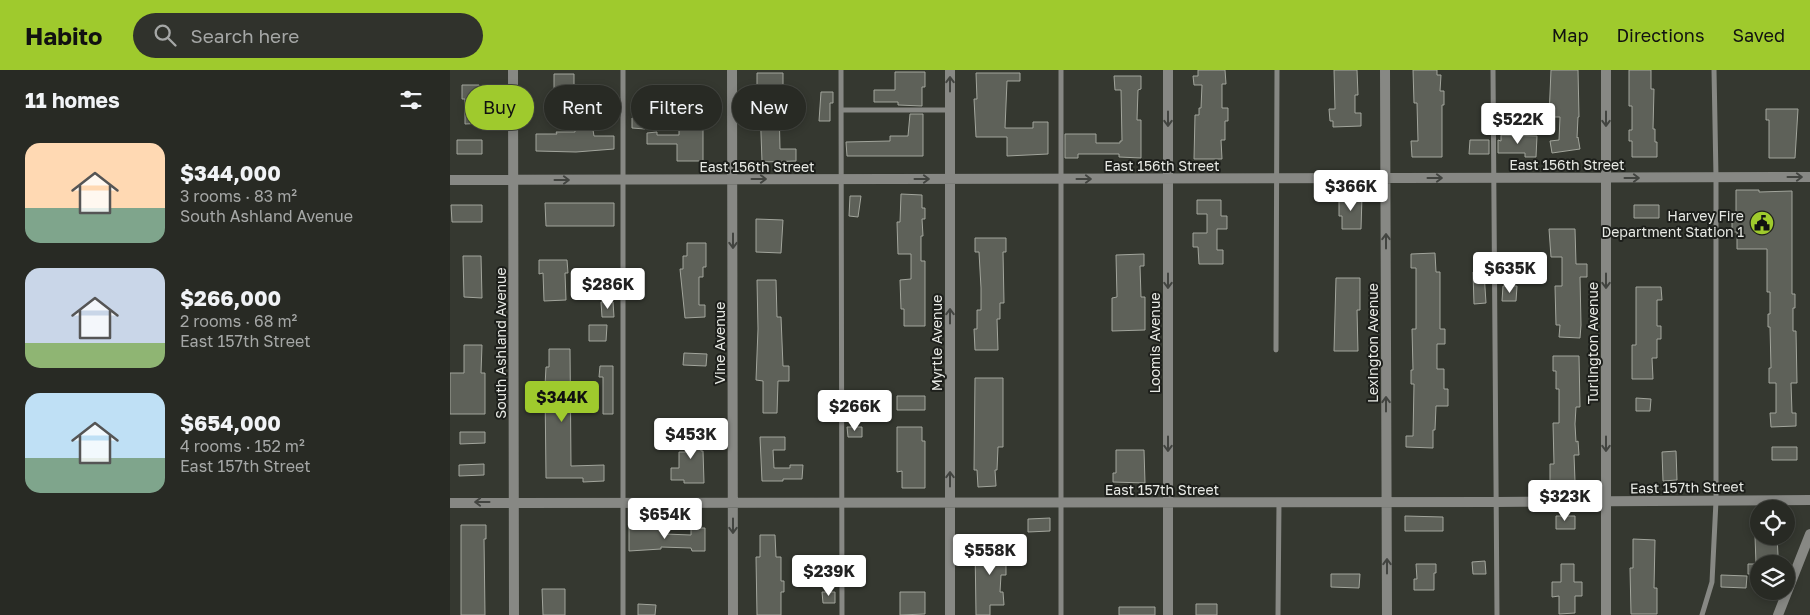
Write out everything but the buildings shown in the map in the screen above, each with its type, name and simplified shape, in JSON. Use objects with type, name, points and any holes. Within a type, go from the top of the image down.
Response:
[{"type":"street","name":"South Ashland Avenue","points":[[513,70],[514,615]]},
{"type":"street","name":"Vine Avenue","points":[[732,70],[733,615]]},
{"type":"street","name":"Myrtle Avenue","points":[[950,70],[950,615]]},
{"type":"street","name":"Loomis Avenue","points":[[1168,70],[1168,615]]},
{"type":"street","name":"Lexington Avenue","points":[[1385,70],[1387,615]]},
{"type":"street","name":"Turlington Avenue","points":[[1606,70],[1606,615]]},
{"type":"street","name":"East 156th Street","points":[[450,180],[1810,177]]},
{"type":"street","name":"East 157th Street","points":[[450,503],[1606,502],[1810,500]]},
{"type":"street","points":[[1778,615],[1810,534]]},
{"type":"lane","points":[[623,70],[623,615]]},
{"type":"lane","points":[[841,70],[842,615]]},
{"type":"lane","points":[[1061,70],[1061,615]]},
{"type":"lane","points":[[1276,350],[1277,70]]},
{"type":"lane","points":[[1493,70],[1497,615]]},
{"type":"lane","points":[[1702,615],[1712,582],[1716,501],[1716,177],[1714,70]]},
{"type":"lane","points":[[841,110],[950,110]]},
{"type":"lane","points":[[1278,615],[1279,502]]},
{"type":"place","name":"Harvey Fire Department Station 1","points":[[1762,223]]}]
